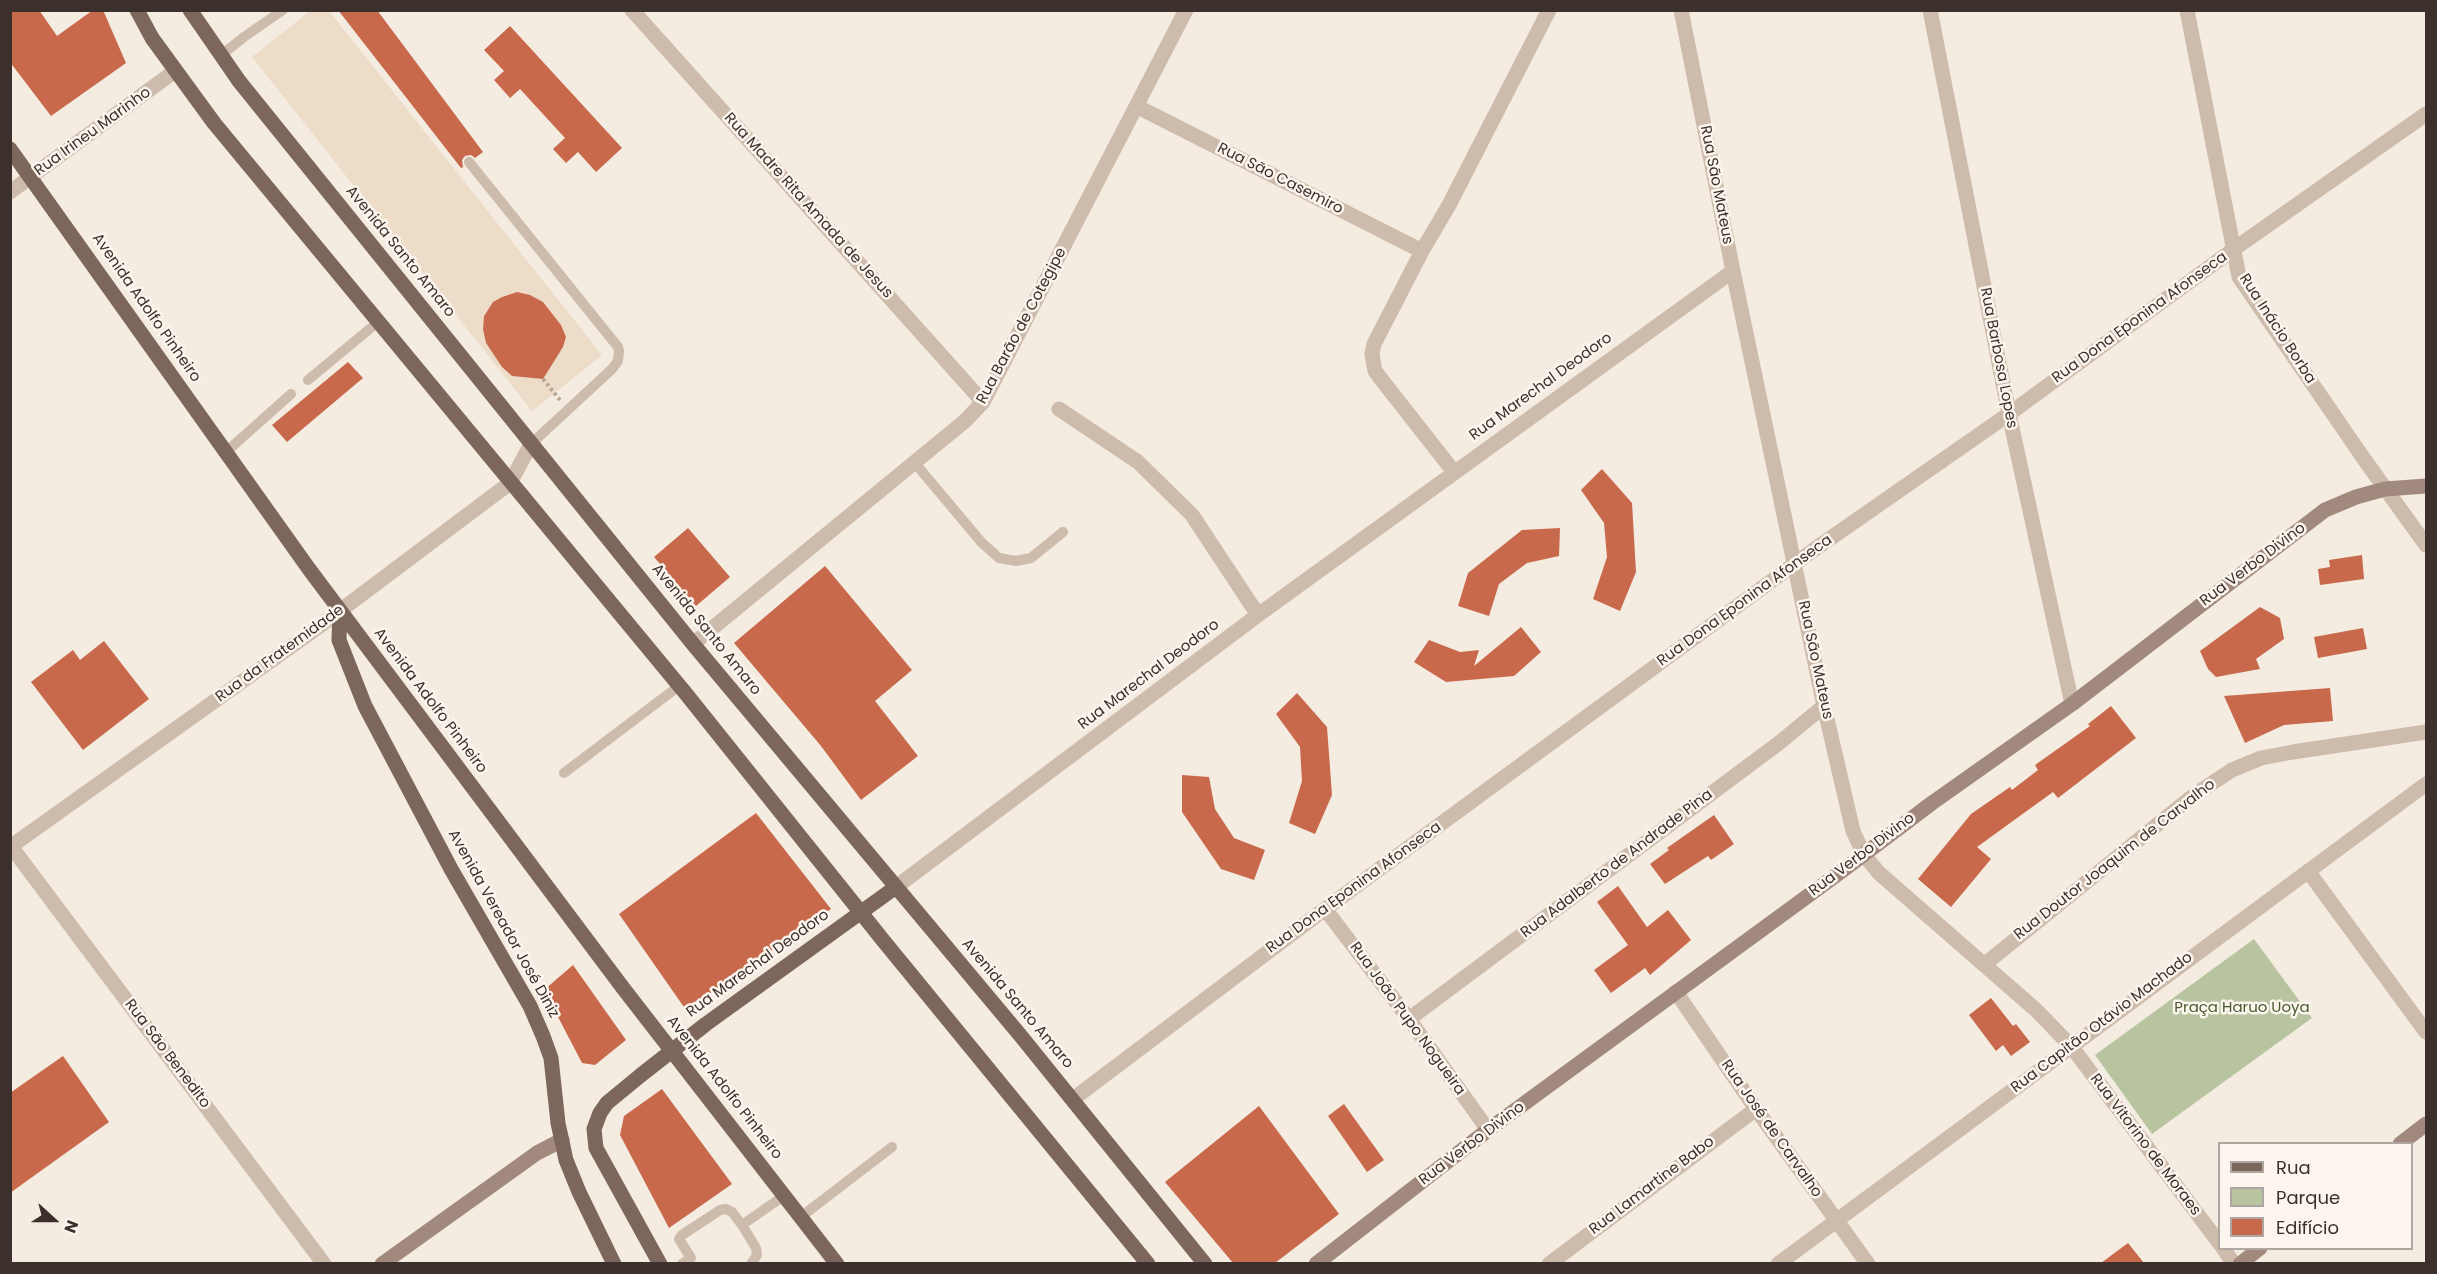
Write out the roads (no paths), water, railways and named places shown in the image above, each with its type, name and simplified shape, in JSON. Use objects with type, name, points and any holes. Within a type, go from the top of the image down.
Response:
[{"type":"main road","points":[[137,10],[152,38],[222,132],[679,686],[1148,1263]]},
{"type":"main road","name":"Avenida Santo Amaro","points":[[190,10],[220,56],[693,644],[1073,1100],[1205,1263]]},
{"type":"main road","name":"Avenida Adolfo Pinheiro","points":[[10,149],[339,610],[672,1050],[837,1263]]},
{"type":"main road","name":"Avenida Vereador José Diniz","points":[[339,610],[339,640],[366,706],[451,869],[530,1006],[543,1036],[550,1058],[562,1140],[579,1192],[614,1263]]},
{"type":"main road","name":"Rua Marechal Deodoro","points":[[660,1263],[596,1148],[594,1129],[597,1120],[608,1103],[672,1050],[896,887]]},
{"type":"street","name":"Rua Madre Rita Amada de Jesus","points":[[632,10],[983,402]]},
{"type":"street","name":"Rua Barão de Cotegipe","points":[[693,644],[965,422],[983,402],[1186,10]]},
{"type":"street","points":[[1454,472],[1381,379],[1372,363],[1374,344],[1422,251],[1449,205],[1549,10]]},
{"type":"street","name":"Rua São Mateus","points":[[1681,10],[1733,271],[1852,831],[1864,855],[1879,873],[1985,963],[2071,1046]]},
{"type":"street","name":"Rua Barbosa Lopes","points":[[1930,10],[2009,414],[2072,704]]},
{"type":"street","name":"Rua Inácio Borba","points":[[2187,10],[2240,277],[2385,489],[2427,545]]},
{"type":"street","name":"Rua Irineu Marinho","points":[[10,192],[175,71]]},
{"type":"street","name":"Rua São Casemiro","points":[[1138,106],[1422,251]]},
{"type":"street","name":"Rua Dona Eponina Afonseca","points":[[1073,1100],[1325,909],[1795,565],[2009,414],[2234,249],[2427,114]]},
{"type":"street","name":"Rua Marechal Deodoro","points":[[896,887],[1258,615],[1733,271]]},
{"type":"street","points":[[1059,409],[1138,462],[1192,515],[1258,615]]},
{"type":"street","name":"Rua da Fraternidade","points":[[11,846],[339,610],[510,483],[531,444]]},
{"type":"street","name":"Rua Verbo Divino","points":[[1316,1263],[1488,1130],[1932,803],[2072,704],[2325,510],[2356,497],[2385,489],[2427,486]]},
{"type":"street","name":"Rua Adalberto de Andrade Pina","points":[[1409,1019],[1779,743],[1824,706]]},
{"type":"street","name":"Rua Doutor Joaquim de Carvalho","points":[[1985,963],[2194,795],[2232,770],[2261,758],[2427,732]]},
{"type":"street","name":"Rua Capitão Otávio Machado","points":[[1778,1263],[2427,784]]},
{"type":"street","name":"Rua São Benedito","points":[[11,846],[324,1263]]},
{"type":"street","points":[[2308,871],[2427,1032]]},
{"type":"street","name":"Rua João Pupo Nogueira","points":[[1325,909],[1409,1019],[1488,1130]]},
{"type":"street","name":"Rua José de Carvalho","points":[[1677,992],[1756,1109],[1868,1263]]},
{"type":"street","name":"Rua Vitorino de Moraes","points":[[2071,1046],[2218,1241]]},
{"type":"street","name":"Rua Lamartine Babo","points":[[1549,1263],[1756,1109]]},
{"type":"street","points":[[2401,1142],[2427,1124]]},
{"type":"street","points":[[382,1263],[537,1153],[562,1140]]},
{"type":"street","points":[[2224,1250],[2234,1263]]},
{"type":"street","points":[[2240,1263],[2257,1250]]},
{"type":"lane","points":[[220,56],[283,10]]},
{"type":"lane","points":[[469,162],[618,347],[620,355],[612,369],[531,444]]},
{"type":"lane","points":[[308,380],[378,322]]},
{"type":"lane","points":[[226,452],[291,394]]},
{"type":"lane","points":[[914,462],[982,543],[999,558],[1016,561],[1031,558],[1063,532]]},
{"type":"lane","points":[[564,773],[679,686]]},
{"type":"lane","points":[[802,1216],[892,1147]]},
{"type":"lane","points":[[742,1226],[785,1195]]},
{"type":"lane","points":[[690,1261],[679,1239],[720,1210],[726,1209],[732,1212],[756,1248],[758,1255],[751,1263]]},
{"type":"park label","name":"Praça Haruo Uoya","points":[[2242,1008]]}]
